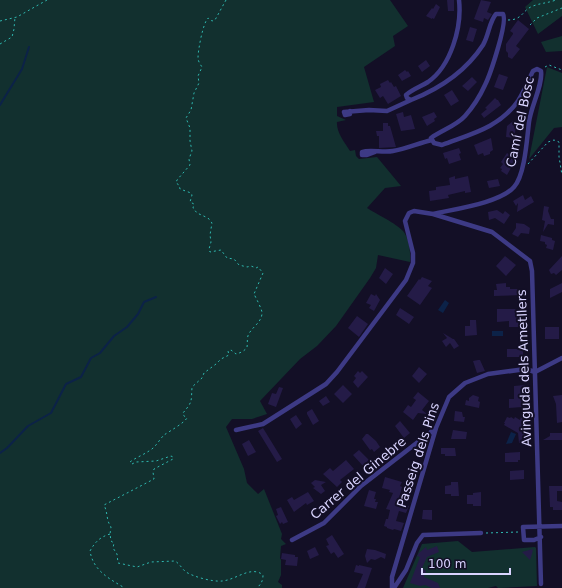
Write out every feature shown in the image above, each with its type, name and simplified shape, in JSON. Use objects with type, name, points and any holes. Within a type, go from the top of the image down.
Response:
[{"type":"street","points":[[411,100],[406,98],[406,95],[412,90],[428,82],[436,74],[445,64],[453,48],[460,9],[459,0]]},
{"type":"street","points":[[350,111],[387,111],[447,82],[460,72],[483,44],[496,14],[503,14],[505,19],[499,45],[486,84],[465,117],[456,124],[439,132],[431,138],[432,140],[393,151],[375,152]]},
{"type":"street","name":"Camí del Bosc","points":[[432,140],[434,143],[442,145],[494,124],[508,112],[518,100],[533,71],[537,69],[541,72],[542,78],[534,99],[529,121],[522,172],[514,187],[496,199],[433,214]]},
{"type":"street","points":[[453,220],[450,215],[454,209]]},
{"type":"street","points":[[236,430],[263,424],[326,384],[406,280],[413,263],[413,253],[405,221],[409,213],[414,211],[433,214]]},
{"type":"street","name":"Avinguda dels Ametllers","points":[[433,214],[492,232],[530,261],[532,271],[541,537],[541,584]]},
{"type":"street","points":[[535,372],[562,358]]},
{"type":"street","name":"Passeig dels Pins","points":[[393,588],[392,577],[436,428],[449,397],[465,382],[488,374],[526,369],[535,372]]},
{"type":"street","name":"Carrer del Ginebre","points":[[292,540],[324,523],[361,486],[436,428]]},
{"type":"street","points":[[541,537],[534,540],[524,540],[523,527],[562,526]]},
{"type":"street","points":[[393,588],[406,570],[417,543],[423,535],[482,533]]},
{"type":"path","points":[[0,21],[15,17],[47,0]]},
{"type":"path","points":[[226,0],[215,20],[212,21],[208,18],[206,20],[203,33],[200,38],[198,58],[202,67],[198,76],[199,83],[194,94],[191,110],[186,118],[190,128],[190,142],[192,150],[189,158],[190,165],[176,183],[179,185],[180,189],[191,193],[192,195],[190,202],[194,204],[194,208],[197,213],[208,218],[212,224],[210,235],[210,252],[221,250],[227,258],[234,260],[239,265],[260,268],[263,273],[254,294],[262,311],[262,315],[256,326],[250,331],[244,350],[236,354],[231,350],[228,351],[229,354],[204,373],[202,378],[192,387],[193,395],[191,403],[183,413],[183,415],[187,418],[186,421],[163,436],[149,452],[130,462],[132,464],[136,462],[156,462],[171,456],[173,459],[154,469],[154,479],[104,505],[107,522],[111,527],[111,542],[114,543],[113,548],[117,554],[118,563],[137,567],[151,562],[175,561],[187,572],[194,575],[223,581],[253,571],[259,572],[263,575],[263,580],[257,588]]},
{"type":"path","points":[[505,19],[515,20],[520,18],[525,11],[533,6],[556,0]]},
{"type":"path","points":[[530,25],[537,18],[562,8]]},
{"type":"path","points":[[0,44],[12,37],[15,17]]},
{"type":"path","points":[[541,72],[543,68],[549,65],[562,70]]},
{"type":"path","points":[[522,168],[529,164],[548,142],[554,140],[559,142],[559,158],[562,175]]},
{"type":"path","points":[[482,533],[524,531]]},
{"type":"path","points":[[110,534],[95,542],[90,551],[91,560],[103,575],[124,588]]},
{"type":"green space","points":[[0,0],[390,0],[408,26],[393,36],[395,46],[364,67],[374,102],[337,107],[337,116],[346,120],[337,122],[337,126],[343,141],[350,151],[355,150],[356,156],[359,159],[377,157],[401,186],[385,188],[367,208],[403,231],[409,246],[410,262],[378,255],[376,268],[336,326],[317,346],[300,359],[260,401],[267,414],[252,419],[232,419],[226,427],[244,469],[247,483],[258,494],[264,489],[282,534],[281,539],[286,544],[281,546],[281,575],[278,582],[282,585],[282,588],[0,588]]},
{"type":"green space","points":[[533,0],[562,0],[562,16],[538,34],[525,7]]},
{"type":"green space","points":[[562,36],[562,51],[546,52],[541,42]]},
{"type":"green space","points":[[547,67],[562,73],[562,127],[554,128],[529,159]]},
{"type":"green space","points":[[458,541],[472,552],[535,547],[537,586],[498,588],[496,586],[488,588],[403,588],[422,544]]},
{"type":"water","points":[[445,300],[449,303],[443,313],[438,310]]},
{"type":"water","points":[[492,331],[503,331],[503,336],[492,336]]},
{"type":"water","points":[[511,432],[516,434],[512,443],[506,444]]},
{"type":"building","points":[[447,0],[454,0],[454,11],[448,11]]},
{"type":"building","points":[[481,0],[491,2],[487,12],[492,14],[488,20],[484,18],[483,22],[474,19]]},
{"type":"building","points":[[436,4],[440,7],[434,19],[426,16],[432,8],[433,9]]},
{"type":"building","points":[[518,20],[529,29],[516,46],[520,49],[512,59],[508,57],[506,44],[513,34],[510,31]]},
{"type":"building","points":[[470,27],[477,29],[473,42],[466,40]]},
{"type":"building","points":[[426,60],[430,66],[422,72],[418,66]]},
{"type":"building","points":[[405,70],[407,72],[408,71],[411,76],[402,81],[398,75]]},
{"type":"building","points":[[499,74],[508,77],[503,90],[494,87]]},
{"type":"building","points":[[472,77],[477,82],[468,91],[462,86]]},
{"type":"building","points":[[388,80],[394,87],[396,86],[401,96],[388,104],[383,96],[380,98],[375,90],[381,87],[380,84]]},
{"type":"building","points":[[452,90],[459,101],[451,106],[444,95]]},
{"type":"building","points":[[495,98],[501,105],[484,118],[481,114],[487,109],[485,108]]},
{"type":"building","points":[[403,112],[404,117],[411,115],[415,129],[401,131],[396,114]]},
{"type":"building","points":[[434,112],[437,117],[434,119],[435,121],[427,126],[422,117]]},
{"type":"building","points":[[513,121],[517,121],[514,138],[506,137],[507,126]]},
{"type":"building","points":[[383,123],[388,123],[388,126],[390,126],[396,147],[379,148],[379,136],[377,136],[376,131],[383,131]]},
{"type":"building","points":[[491,138],[493,150],[490,154],[484,156],[483,153],[478,155],[474,145]]},
{"type":"building","points":[[459,148],[461,160],[449,164],[443,153]]},
{"type":"building","points":[[507,153],[516,159],[507,175],[501,171],[502,169],[500,168],[503,164],[501,162]]},
{"type":"building","points":[[455,176],[455,179],[468,176],[471,192],[465,193],[465,191],[448,195],[449,198],[430,201],[429,191],[436,190],[436,187],[450,185],[449,178]]},
{"type":"building","points":[[498,179],[500,186],[489,188],[487,181]]},
{"type":"building","points":[[523,195],[525,200],[531,196],[534,202],[517,212],[518,203],[516,206],[513,201]]},
{"type":"building","points":[[544,206],[549,207],[548,211],[551,219],[554,219],[554,225],[548,224],[543,232],[545,221],[542,220]]},
{"type":"building","points":[[497,210],[503,214],[505,211],[510,215],[504,224],[495,218],[489,220],[488,212]]},
{"type":"building","points":[[516,223],[524,224],[530,228],[529,234],[521,233],[518,237],[512,234],[516,228]]},
{"type":"building","points":[[541,235],[552,238],[552,240],[555,241],[553,250],[546,248],[547,245],[545,242],[540,241]]},
{"type":"building","points":[[505,256],[516,265],[506,276],[496,266]]},
{"type":"building","points":[[562,256],[562,270],[556,275],[554,273],[551,274],[549,270]]},
{"type":"building","points":[[385,268],[393,274],[386,284],[379,278]]},
{"type":"building","points":[[422,277],[432,281],[428,286],[432,288],[420,305],[407,296]]},
{"type":"building","points":[[506,283],[506,287],[510,287],[510,289],[521,289],[522,295],[494,296],[494,290],[497,290],[496,284]]},
{"type":"building","points":[[562,283],[562,292],[550,298],[550,289]]},
{"type":"building","points":[[371,294],[375,296],[376,294],[380,300],[374,311],[369,308],[371,305],[366,303]]},
{"type":"building","points":[[400,308],[414,317],[409,324],[396,315]]},
{"type":"building","points":[[497,309],[518,309],[518,320],[520,320],[521,327],[509,327],[509,321],[497,322]]},
{"type":"building","points":[[357,316],[368,324],[359,337],[348,328]]},
{"type":"building","points":[[470,320],[476,320],[477,335],[465,336],[465,326],[470,326]]},
{"type":"building","points":[[545,327],[559,327],[559,339],[545,339]]},
{"type":"building","points":[[443,333],[454,339],[459,346],[454,349],[450,343],[446,347],[442,341],[447,338]]},
{"type":"building","points":[[507,349],[523,349],[523,357],[507,357]]},
{"type":"building","points":[[480,360],[485,371],[477,373],[473,361]]},
{"type":"building","points":[[419,367],[427,374],[419,383],[412,376]]},
{"type":"building","points":[[358,371],[360,373],[362,371],[368,377],[358,388],[353,382],[356,378],[354,376]]},
{"type":"building","points":[[343,385],[352,394],[343,403],[334,394]]},
{"type":"building","points":[[525,385],[525,391],[522,391],[522,407],[509,408],[509,399],[514,399],[514,386]]},
{"type":"building","points":[[279,387],[283,388],[276,407],[268,404],[272,393],[276,394]]},
{"type":"building","points":[[418,392],[429,401],[422,410],[427,414],[418,413],[413,420],[403,412],[408,405],[411,407],[416,400],[413,398]]},
{"type":"building","points":[[473,395],[479,397],[479,408],[465,405],[466,400],[469,401],[469,398]]},
{"type":"building","points":[[562,395],[562,422],[557,423],[556,404],[553,396]]},
{"type":"building","points":[[326,396],[330,402],[323,406],[319,401]]},
{"type":"building","points":[[312,409],[319,421],[313,425],[307,414],[307,412]]},
{"type":"building","points":[[455,411],[462,412],[463,417],[465,417],[464,422],[454,421]]},
{"type":"building","points":[[296,415],[302,424],[296,429],[290,419]]},
{"type":"building","points":[[507,417],[514,419],[515,417],[520,420],[521,417],[525,419],[525,443],[519,443],[518,433],[504,425]]},
{"type":"building","points":[[400,421],[410,433],[404,438],[395,426]]},
{"type":"building","points":[[263,428],[282,459],[277,462],[258,431]]},
{"type":"building","points":[[453,430],[467,432],[466,439],[451,439]]},
{"type":"building","points":[[550,433],[562,433],[562,440],[543,440],[550,436]]},
{"type":"building","points":[[366,434],[376,441],[380,447],[374,452],[372,449],[370,450],[362,439]]},
{"type":"building","points":[[249,440],[256,452],[248,456],[242,444]]},
{"type":"building","points":[[441,448],[455,448],[456,456],[445,456],[445,454],[441,454]]},
{"type":"building","points":[[359,450],[369,460],[363,466],[353,455]]},
{"type":"building","points":[[520,452],[520,460],[518,460],[518,462],[505,462],[505,453]]},
{"type":"building","points":[[346,460],[354,469],[340,480],[342,482],[337,487],[323,474],[330,468],[333,471]]},
{"type":"building","points":[[524,470],[524,479],[510,480],[510,471]]},
{"type":"building","points":[[385,477],[402,482],[398,502],[409,506],[406,513],[399,511],[396,521],[404,523],[401,531],[393,530],[384,526],[386,519],[388,519],[390,510],[386,509],[393,493],[389,492],[390,490],[382,488]]},
{"type":"building","points":[[315,480],[326,482],[321,485],[325,491],[321,494],[313,488],[315,487],[311,483]]},
{"type":"building","points":[[451,482],[458,482],[459,496],[445,494],[445,486],[451,485]]},
{"type":"building","points":[[549,486],[562,486],[562,491],[557,491],[557,501],[562,502],[562,510],[553,510],[553,507],[550,507]]},
{"type":"building","points":[[369,490],[376,492],[374,499],[376,499],[375,502],[378,502],[376,509],[364,506]]},
{"type":"building","points":[[308,492],[314,501],[307,505],[306,503],[294,512],[287,500],[292,497],[294,500]]},
{"type":"building","points":[[481,492],[481,506],[467,504],[467,495],[473,495],[473,493]]},
{"type":"building","points":[[281,507],[288,522],[283,524],[282,522],[280,524],[276,516],[278,515],[276,509]]},
{"type":"building","points":[[423,510],[432,510],[432,520],[422,519]]},
{"type":"building","points":[[332,535],[344,554],[338,558],[334,552],[331,554],[326,546],[329,545],[326,539]]},
{"type":"building","points":[[437,546],[439,552],[427,557],[422,568],[426,571],[424,577],[438,583],[440,588],[432,588],[425,585],[420,586],[410,583],[420,557],[417,556],[419,553],[426,547],[427,550]]},
{"type":"building","points":[[315,547],[319,555],[310,559],[307,551]]},
{"type":"building","points":[[367,549],[386,554],[385,559],[381,557],[375,560],[371,559],[367,563],[365,556]]},
{"type":"building","points":[[533,549],[530,560],[522,552]]},
{"type":"building","points":[[282,553],[295,555],[295,557],[298,557],[297,566],[285,565],[286,560],[281,559]]},
{"type":"building","points":[[356,565],[372,568],[365,588],[357,588],[363,574],[354,572]]},
{"type":"waterway","points":[[0,105],[22,69],[29,47]]},
{"type":"waterway","points":[[0,453],[7,448],[28,426],[51,413],[66,384],[81,377],[91,358],[100,353],[114,336],[127,327],[138,314],[144,302],[156,297]]}]
